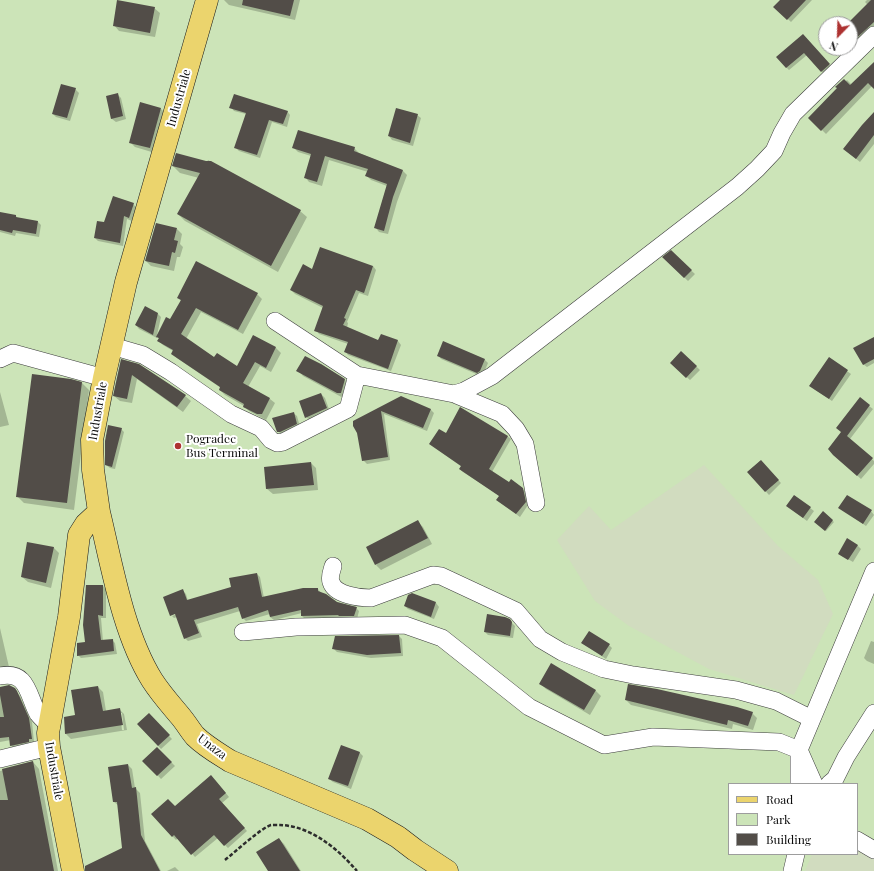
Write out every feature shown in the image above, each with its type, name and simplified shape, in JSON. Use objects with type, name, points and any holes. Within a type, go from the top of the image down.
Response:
[{"type":"main road","name":"Industriale","points":[[73,871],[49,747],[48,733],[69,617],[80,535],[86,524],[99,512],[93,470],[92,440],[104,378],[126,282],[207,0]]},
{"type":"main road","name":"Unaza","points":[[99,512],[118,593],[133,640],[152,680],[166,700],[196,736],[213,750],[230,761],[367,819],[398,837],[447,871]]},
{"type":"street","points":[[454,394],[464,391],[492,376],[758,170],[774,151],[782,132],[793,114],[874,34]]},
{"type":"street","points":[[275,321],[357,375],[454,394],[502,414],[516,429],[525,444],[536,503]]},
{"type":"street","points":[[112,346],[144,355],[231,414],[262,428],[271,440],[277,443],[283,442],[348,409],[357,375]]},
{"type":"street","points":[[0,358],[13,353],[104,378]]},
{"type":"street","points":[[333,566],[330,576],[331,582],[336,589],[349,595],[361,598],[371,598],[433,575],[441,576],[516,611],[540,639],[562,652],[604,669],[633,675],[736,690],[776,701],[812,719]]},
{"type":"street","points":[[799,783],[799,750],[874,571]]},
{"type":"street","points":[[243,632],[296,626],[405,625],[442,638],[528,707],[604,745],[653,737],[779,742],[799,750],[814,783]]},
{"type":"street","points":[[0,676],[16,676],[23,682],[32,697],[39,714],[50,726]]},
{"type":"street","points":[[829,783],[835,779],[874,712]]},
{"type":"street","points":[[0,759],[49,747]]},
{"type":"street","points":[[858,841],[874,850]]},
{"type":"street","points":[[792,871],[796,855]]},
{"type":"path","points":[[225,860],[272,825],[287,826],[316,835],[334,848],[357,871]]},
{"type":"green space","points":[[0,0],[874,0],[874,871],[0,871]]},
{"type":"green space","points":[[704,465],[778,546],[818,580],[833,614],[794,695],[709,669],[629,626],[595,601],[557,540],[589,506],[611,530]]},
{"type":"green space","points":[[858,840],[874,853],[874,871],[805,871],[812,855],[858,855]]},
{"type":"building","points":[[117,0],[155,7],[150,33],[113,26]]},
{"type":"building","points":[[243,0],[294,0],[290,16],[242,5]]},
{"type":"building","points":[[780,0],[806,0],[787,20],[773,7]]},
{"type":"building","points":[[871,0],[874,0],[874,22],[858,37],[858,16],[855,16]]},
{"type":"building","points":[[803,34],[818,51],[818,56],[823,56],[830,64],[821,72],[804,53],[786,68],[776,57]]},
{"type":"building","points":[[874,62],[874,89],[868,83],[821,131],[808,118],[844,79],[850,85]]},
{"type":"building","points":[[61,84],[76,88],[67,118],[52,114]]},
{"type":"building","points":[[118,93],[123,116],[111,119],[106,96]]},
{"type":"building","points":[[234,94],[288,111],[283,124],[269,120],[257,155],[234,148],[246,113],[229,108]]},
{"type":"building","points":[[140,102],[161,108],[150,148],[129,143]]},
{"type":"building","points":[[396,108],[418,114],[410,143],[388,136]]},
{"type":"building","points":[[874,112],[874,135],[856,159],[843,149]]},
{"type":"building","points":[[298,130],[355,147],[354,151],[403,170],[393,197],[384,231],[374,228],[387,184],[365,176],[368,169],[325,156],[317,182],[304,178],[311,154],[292,148]]},
{"type":"building","points":[[176,153],[211,161],[301,210],[271,266],[177,214],[200,173],[172,166]]},
{"type":"building","points":[[113,196],[134,203],[129,218],[124,216],[120,243],[94,238],[97,221],[104,222]]},
{"type":"building","points":[[0,212],[38,221],[36,234],[13,230],[12,233],[0,230]]},
{"type":"building","points":[[156,223],[177,228],[174,240],[178,241],[175,253],[172,252],[169,266],[145,261]]},
{"type":"building","points":[[320,247],[373,266],[364,293],[356,290],[344,318],[346,319],[343,325],[378,340],[381,334],[398,340],[388,369],[344,352],[348,342],[314,331],[323,306],[290,290],[303,264],[312,269]]},
{"type":"building","points":[[671,250],[692,270],[684,278],[662,257]]},
{"type":"building","points":[[196,261],[258,293],[238,330],[196,308],[181,334],[214,357],[217,353],[237,366],[253,335],[276,347],[266,368],[255,362],[243,383],[270,398],[262,414],[257,414],[243,407],[244,404],[219,390],[220,387],[171,354],[173,350],[157,341],[159,338],[156,337],[166,317],[170,319],[181,300],[177,298]]},
{"type":"building","points":[[145,306],[158,313],[153,335],[135,325]]},
{"type":"building","points":[[874,337],[874,359],[863,365],[853,348]]},
{"type":"building","points":[[443,341],[485,359],[480,371],[477,373],[437,356]]},
{"type":"building","points":[[681,351],[697,366],[686,378],[670,363]]},
{"type":"building","points":[[305,356],[345,379],[341,393],[337,393],[296,371]]},
{"type":"building","points":[[829,357],[848,370],[829,399],[809,386]]},
{"type":"building","points":[[121,359],[139,364],[186,395],[177,407],[132,375],[127,399],[113,396]]},
{"type":"building","points":[[32,374],[71,379],[82,382],[67,503],[16,497]]},
{"type":"building","points":[[321,393],[327,408],[305,418],[299,401]]},
{"type":"building","points":[[401,396],[431,409],[423,428],[381,411],[388,457],[362,461],[357,433],[353,426],[353,421]]},
{"type":"building","points":[[860,397],[870,405],[847,436],[873,458],[857,476],[828,449],[841,432],[836,428]]},
{"type":"building","points":[[460,407],[508,436],[489,469],[509,482],[511,479],[523,488],[526,502],[516,514],[496,500],[499,496],[459,469],[461,466],[429,444],[439,429],[446,433]]},
{"type":"building","points":[[294,412],[297,424],[277,432],[272,418]]},
{"type":"building","points":[[108,425],[122,428],[112,467],[105,465],[105,441]]},
{"type":"building","points":[[761,460],[779,480],[765,492],[747,472]]},
{"type":"building","points":[[311,462],[314,485],[266,489],[264,467]]},
{"type":"building","points":[[794,495],[811,507],[803,518],[786,506]]},
{"type":"building","points":[[847,495],[872,510],[863,524],[838,508]]},
{"type":"building","points":[[823,511],[833,520],[825,531],[814,522]]},
{"type":"building","points":[[418,520],[428,538],[375,565],[366,547]]},
{"type":"building","points":[[847,538],[858,545],[848,560],[838,554]]},
{"type":"building","points":[[27,542],[54,547],[46,583],[21,577]]},
{"type":"building","points":[[257,573],[262,597],[303,588],[318,588],[318,591],[326,594],[337,602],[357,607],[354,616],[301,616],[301,610],[270,617],[268,610],[242,619],[238,607],[194,620],[199,633],[184,639],[175,614],[170,616],[163,597],[183,589],[187,600],[231,587],[229,578]]},
{"type":"building","points":[[86,585],[103,585],[103,616],[98,615],[101,640],[113,639],[114,651],[77,656],[77,643],[85,642],[83,625]]},
{"type":"building","points":[[412,593],[436,602],[431,617],[404,606],[408,595]]},
{"type":"building","points":[[487,614],[510,619],[512,622],[510,636],[484,632]]},
{"type":"building","points":[[589,631],[610,644],[602,656],[581,643]]},
{"type":"building","points":[[399,635],[401,653],[367,655],[332,649],[335,636]]},
{"type":"building","points":[[551,663],[596,690],[584,710],[539,684]]},
{"type":"building","points":[[628,684],[657,689],[753,712],[748,726],[728,720],[727,725],[625,700]]},
{"type":"building","points":[[9,685],[17,691],[29,718],[32,739],[29,739],[29,742],[10,746],[9,737],[0,738],[0,717],[4,717],[0,687]]},
{"type":"building","points":[[98,686],[103,711],[120,708],[123,725],[65,734],[64,717],[75,715],[71,690]]},
{"type":"building","points":[[149,713],[170,735],[158,746],[137,724]]},
{"type":"building","points":[[341,745],[360,752],[348,786],[328,779]]},
{"type":"building","points":[[157,747],[172,762],[157,776],[142,761]]},
{"type":"building","points":[[33,761],[54,871],[0,871],[0,800],[8,800],[2,769]]},
{"type":"building","points":[[128,764],[132,788],[136,787],[141,835],[160,871],[85,871],[85,866],[122,848],[117,802],[113,802],[108,767]]},
{"type":"building","points":[[211,775],[226,793],[219,799],[245,828],[224,846],[214,835],[191,855],[174,835],[172,837],[151,814],[168,799],[175,806]]},
{"type":"building","points":[[279,838],[300,871],[268,871],[256,852]]},
{"type":"place","name":"Pogradec Bus Terminal","points":[[178,446]]}]
